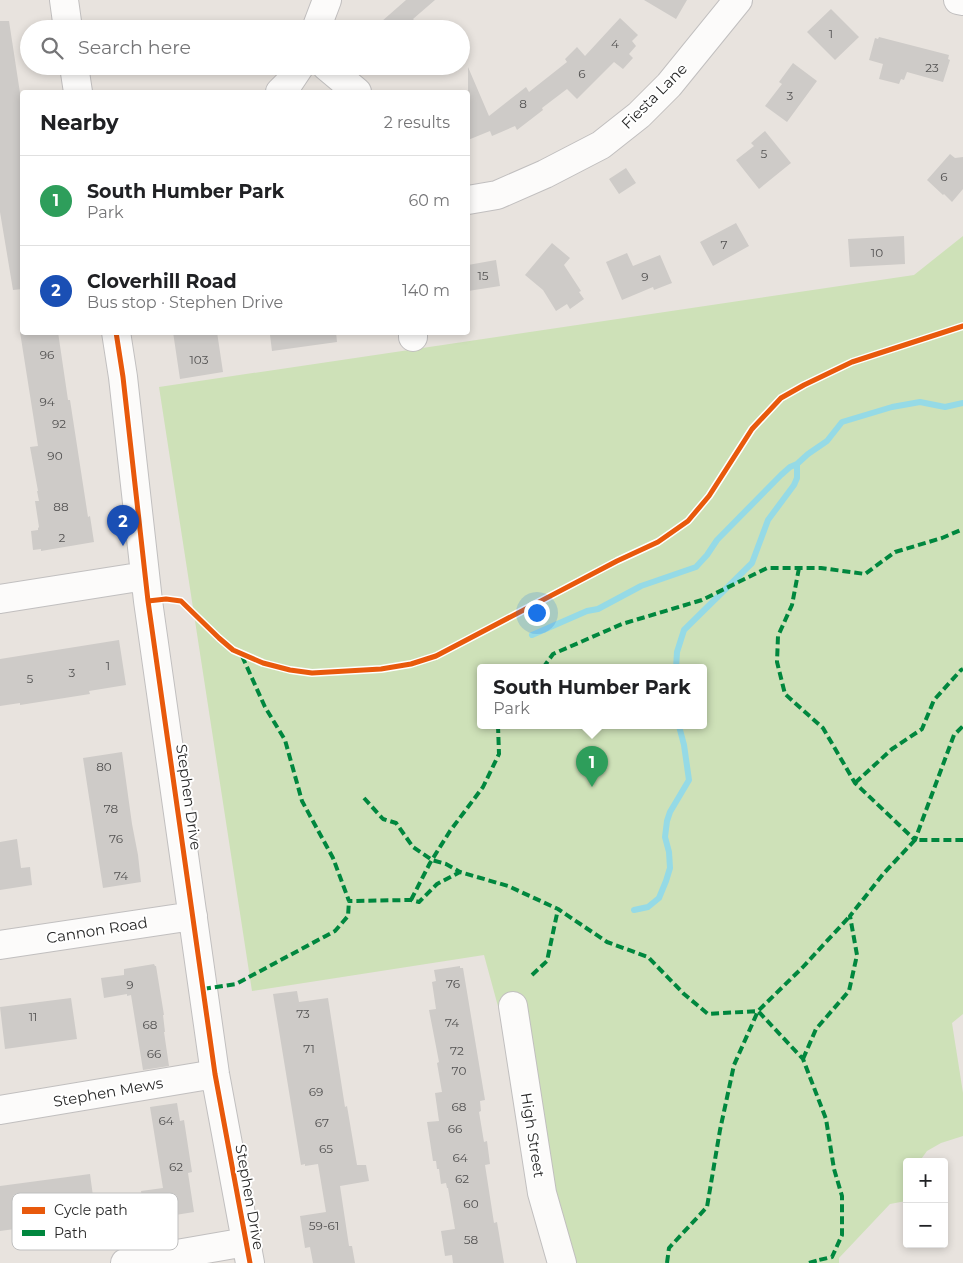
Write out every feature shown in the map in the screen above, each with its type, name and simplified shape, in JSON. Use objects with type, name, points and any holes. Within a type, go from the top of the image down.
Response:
[{"type":"street","points":[[64,0],[67,20]]},
{"type":"street","points":[[320,20],[328,0]]},
{"type":"street","name":"Fiesta Lane","points":[[470,200],[498,194],[545,174],[601,145],[639,115],[668,84],[738,0]]},
{"type":"street","points":[[958,0],[963,2]]},
{"type":"street","points":[[75,75],[78,90]]},
{"type":"street","points":[[282,90],[294,75]]},
{"type":"street","points":[[337,75],[355,90]]},
{"type":"street","name":"Stephen Drive","points":[[116,335],[145,576],[215,1074],[248,1253]]},
{"type":"street","points":[[0,598],[145,576]]},
{"type":"street","name":"Cannon Road","points":[[0,945],[193,916]]},
{"type":"street","name":"High Street","points":[[513,1006],[542,1193],[562,1263]]},
{"type":"street","name":"Stephen Mews","points":[[0,1110],[215,1074]]},
{"type":"street","points":[[125,1263],[248,1253]]},
{"type":"green space","points":[[963,236],[963,1014],[952,1023],[963,1093],[963,1136],[941,1143],[927,1151],[922,1158],[903,1158],[903,1202],[890,1204],[839,1258],[839,1263],[568,1263],[484,955],[252,991],[159,387],[914,275]]},
{"type":"building","points":[[406,0],[435,0],[414,20],[383,20]]},
{"type":"building","points":[[644,0],[687,0],[676,19]]},
{"type":"building","points":[[831,9],[859,37],[835,60],[807,32]]},
{"type":"building","points":[[620,18],[638,35],[632,41],[636,46],[629,54],[633,58],[623,69],[614,62],[577,99],[567,89],[517,130],[515,126],[492,136],[490,131],[470,139],[470,90],[468,90],[468,75],[470,75],[470,72],[489,116],[526,87],[529,92],[567,62],[565,59],[577,47],[585,56]]},
{"type":"building","points":[[0,21],[9,21],[20,93],[20,289],[13,290],[0,212]]},
{"type":"building","points":[[879,37],[949,55],[948,59],[950,60],[943,82],[907,72],[904,80],[901,79],[899,84],[879,79],[883,64],[869,60],[875,38],[878,39]]},
{"type":"building","points":[[793,63],[817,81],[787,122],[765,106],[782,84],[779,82]]},
{"type":"building","points":[[765,131],[791,163],[759,189],[736,160],[754,146],[751,143]]},
{"type":"building","points":[[950,154],[955,158],[963,157],[963,189],[952,202],[927,180]]},
{"type":"building","points":[[626,168],[636,183],[619,194],[609,179]]},
{"type":"building","points":[[736,223],[749,246],[713,266],[700,242]]},
{"type":"building","points":[[904,236],[905,264],[850,267],[848,239]]},
{"type":"building","points":[[552,243],[570,258],[564,265],[584,299],[570,309],[567,304],[556,311],[543,290],[525,275]]},
{"type":"building","points":[[627,253],[633,266],[660,255],[672,283],[654,290],[653,287],[622,300],[606,262]]},
{"type":"building","points":[[496,260],[500,286],[470,291],[470,265]]},
{"type":"building","points":[[20,335],[58,335],[88,517],[90,516],[94,542],[41,551],[41,549],[33,550],[31,531],[38,530],[39,527],[35,501],[39,501],[30,447],[38,446]]},
{"type":"building","points":[[173,335],[217,335],[223,372],[180,379]]},
{"type":"building","points":[[270,335],[336,335],[337,342],[272,351]]},
{"type":"building","points":[[119,640],[126,685],[89,691],[90,694],[20,705],[20,703],[0,706],[0,659]]},
{"type":"building","points":[[122,752],[141,882],[103,888],[83,758]]},
{"type":"building","points":[[17,839],[21,868],[30,867],[32,885],[0,890],[0,842]]},
{"type":"building","points":[[154,964],[156,966],[164,1015],[164,1032],[169,1066],[143,1070],[131,995],[104,998],[101,978],[124,975],[124,969]]},
{"type":"building","points":[[460,966],[460,968],[463,968],[485,1100],[480,1101],[481,1111],[479,1112],[484,1142],[487,1141],[490,1164],[485,1165],[494,1223],[497,1222],[504,1263],[453,1263],[452,1255],[445,1256],[441,1231],[455,1229],[448,1188],[446,1183],[441,1184],[439,1169],[437,1169],[436,1161],[433,1161],[427,1122],[439,1121],[435,1093],[442,1092],[437,1063],[439,1062],[429,1010],[436,1009],[432,982],[436,981],[434,970]]},
{"type":"building","points":[[297,991],[299,1002],[328,998],[345,1107],[347,1106],[357,1165],[366,1165],[369,1181],[340,1186],[349,1246],[352,1246],[355,1263],[313,1263],[310,1247],[305,1248],[300,1216],[326,1212],[318,1164],[301,1165],[273,994]]},
{"type":"building","points":[[71,998],[77,1039],[5,1049],[0,1007]]},
{"type":"building","points":[[177,1103],[180,1121],[184,1120],[192,1172],[188,1173],[194,1212],[178,1215],[178,1193],[141,1193],[141,1191],[163,1188],[150,1107]]},
{"type":"building","points":[[90,1174],[93,1193],[12,1193],[12,1229],[0,1231],[0,1186]]},
{"type":"waterway","points":[[532,635],[587,611],[598,609],[641,586],[696,567],[717,540],[781,475],[827,441],[842,422],[892,407],[920,402],[945,407],[963,403]]},
{"type":"waterway","points":[[676,664],[677,652],[684,630],[752,563],[768,520],[794,485],[797,478],[797,464]]},
{"type":"waterway","points":[[634,910],[648,907],[659,898],[670,868],[669,852],[665,837],[667,821],[670,812],[689,780],[680,729]]},
{"type":"marked path","points":[[546,664],[553,654],[622,624],[702,600],[767,568],[821,568],[865,574],[895,552],[942,538],[963,529]]},
{"type":"marked path","points":[[799,568],[792,605],[778,636],[777,662],[785,694],[823,728],[855,783],[915,840],[954,735],[963,726]]},
{"type":"marked path","points":[[242,656],[265,707],[285,740],[302,801],[333,858],[349,901],[411,900],[419,902],[437,884],[460,872],[508,886],[558,909],[607,942],[648,957],[684,994],[708,1014],[758,1011],[803,1059],[826,1119],[834,1169],[842,1196],[842,1235],[832,1257],[819,1260],[819,1263]]},
{"type":"marked path","points":[[855,783],[892,749],[922,729],[934,700],[963,669]]},
{"type":"marked path","points":[[411,900],[430,863],[450,831],[483,787],[499,754],[498,729]]},
{"type":"marked path","points":[[364,798],[383,819],[396,823],[413,847],[432,860],[446,864],[460,872]]},
{"type":"marked path","points":[[803,1059],[816,1029],[849,991],[857,955],[850,916],[884,873],[915,840],[963,840]]},
{"type":"marked path","points":[[203,989],[236,984],[335,931],[348,916],[349,901]]},
{"type":"marked path","points":[[532,975],[547,961],[558,909]]},
{"type":"marked path","points":[[667,1263],[669,1248],[707,1207],[720,1130],[734,1065],[758,1011],[802,968],[850,916]]},
{"type":"marked path","points":[[809,1263],[819,1260]]},
{"type":"cycle path","points":[[148,601],[166,599],[181,601],[233,650],[263,663],[290,670],[312,673],[381,669],[411,664],[436,656],[617,561],[658,542],[688,521],[709,496],[752,429],[781,398],[852,362],[963,326]]},
{"type":"cycle path","points":[[116,335],[123,377],[148,601],[215,1074],[250,1263]]},
{"type":"place","name":"Cloverhill Road","points":[[123,546]]},
{"type":"place","name":"South Humber Park","points":[[592,787]]}]
